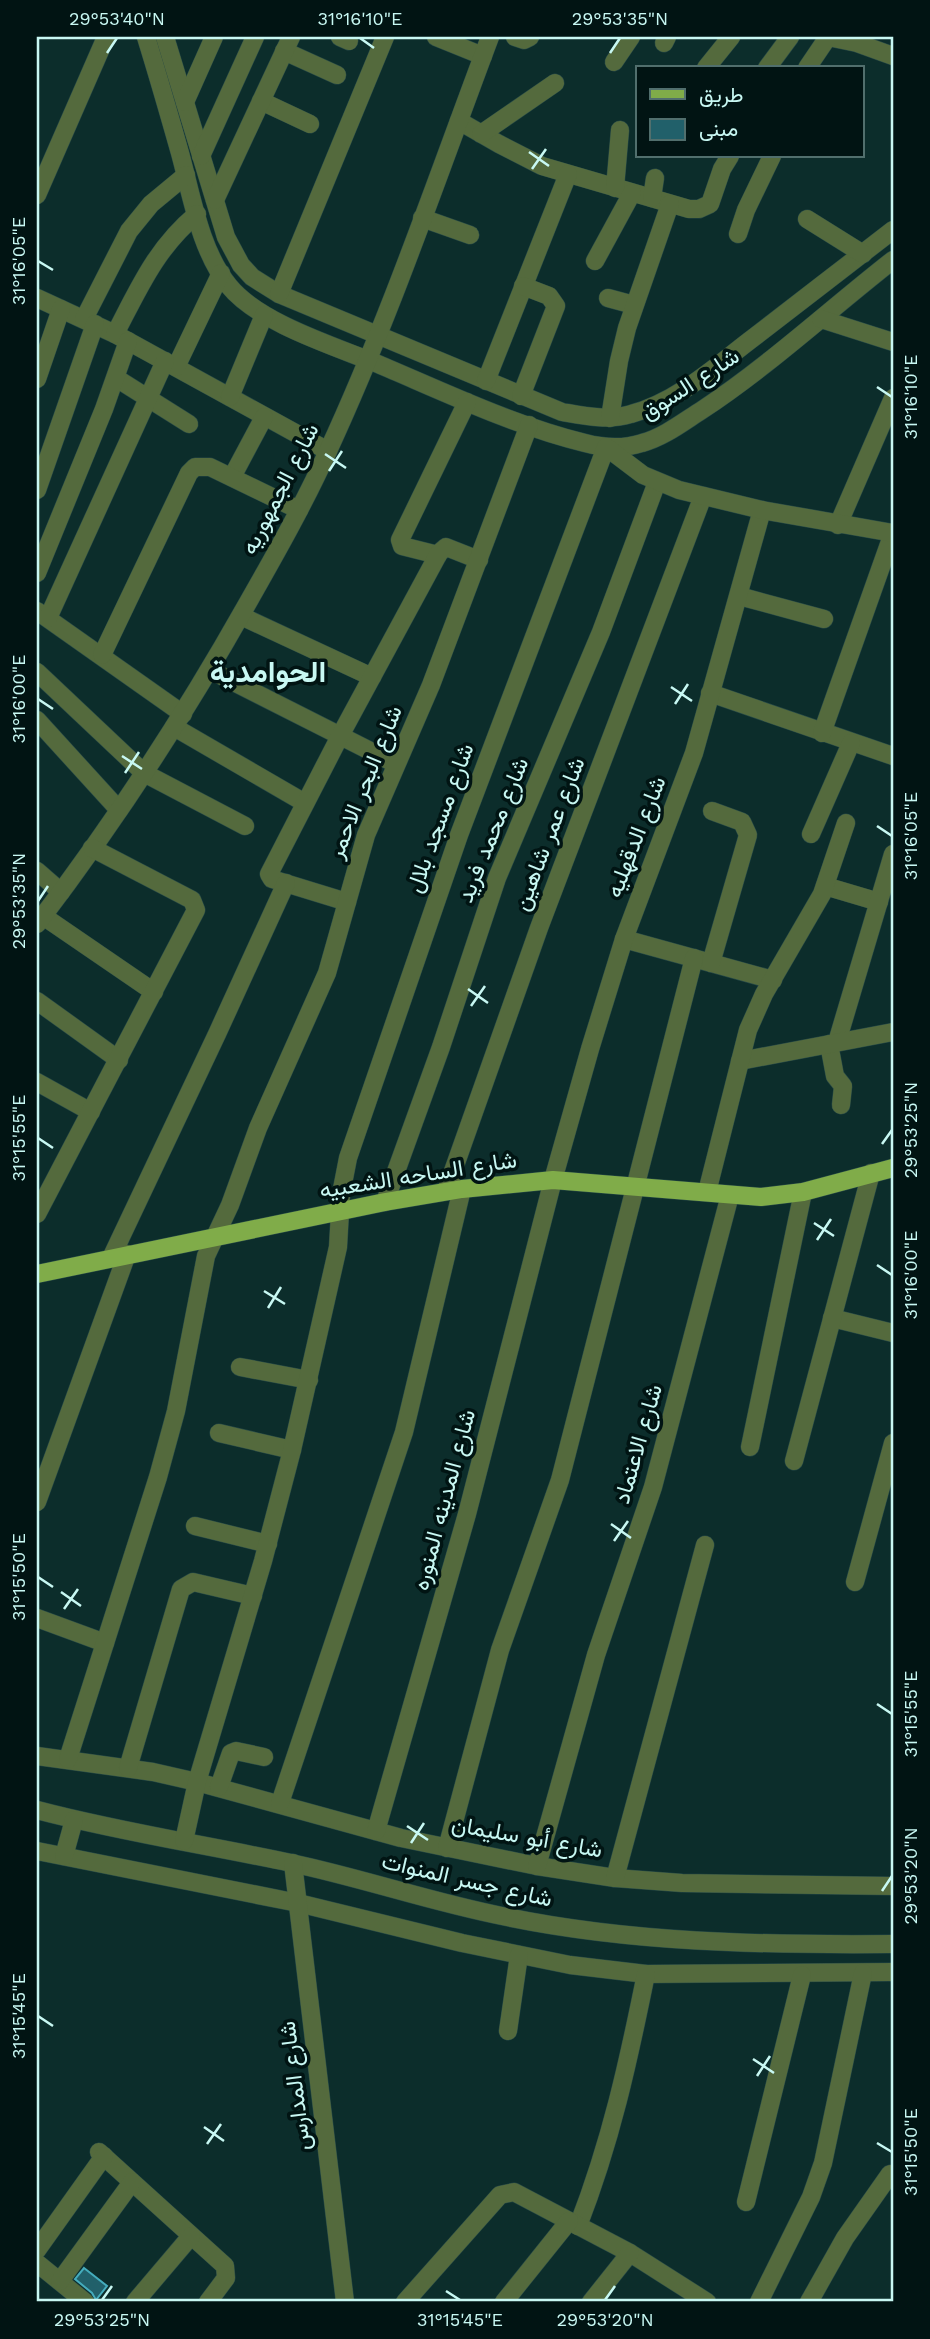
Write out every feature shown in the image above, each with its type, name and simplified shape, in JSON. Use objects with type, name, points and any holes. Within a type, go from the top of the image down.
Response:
[{"type":"main road","name":"شارع الساحه الشعبيه","points":[[37,1274],[454,1190],[553,1180],[761,1197],[803,1192],[893,1168]]},
{"type":"street","points":[[37,195],[106,37]]},
{"type":"street","name":"شارع السوق","points":[[146,37],[208,247],[221,274],[243,301],[264,315],[467,402],[565,438],[606,447],[642,443],[672,429],[733,390],[893,260]]},
{"type":"street","points":[[185,102],[214,37]]},
{"type":"street","points":[[201,156],[255,37]]},
{"type":"street","points":[[279,294],[385,37]]},
{"type":"street","points":[[436,37],[483,56]]},
{"type":"street","name":"شارع الجمهوريه","points":[[40,920],[144,772],[210,670],[299,510],[328,451],[376,337],[490,37]]},
{"type":"street","points":[[515,37],[523,40],[530,37]]},
{"type":"street","points":[[614,62],[631,37]]},
{"type":"street","points":[[708,66],[731,37]]},
{"type":"street","points":[[768,66],[790,37]]},
{"type":"street","points":[[808,66],[828,37],[857,43],[893,56]]},
{"type":"street","name":"شارع السوق","points":[[168,39],[226,237],[241,265],[252,277],[279,294],[376,337],[562,412],[610,418],[631,414],[673,396],[893,230]]},
{"type":"street","points":[[215,200],[288,44],[337,75]]},
{"type":"street","points":[[481,134],[555,83]]},
{"type":"street","points":[[261,101],[310,124]]},
{"type":"street","points":[[459,121],[520,156],[568,174],[689,209],[705,207],[713,198],[723,158]]},
{"type":"street","points":[[614,188],[620,130]]},
{"type":"street","points":[[738,234],[746,209],[771,158]]},
{"type":"street","points":[[486,381],[568,174]]},
{"type":"street","points":[[37,490],[90,321],[129,230],[150,204],[186,175]]},
{"type":"street","points":[[652,198],[655,178]]},
{"type":"street","points":[[594,261],[632,193]]},
{"type":"street","points":[[610,418],[619,361],[634,305],[670,204]]},
{"type":"street","points":[[37,573],[116,378],[122,337],[153,262],[173,236],[197,214]]},
{"type":"street","points":[[422,218],[470,235]]},
{"type":"street","points":[[807,219],[863,254]]},
{"type":"street","points":[[221,274],[171,364],[148,399],[41,616],[102,655],[178,720],[304,803]]},
{"type":"street","points":[[521,396],[556,306],[549,296],[523,286]]},
{"type":"street","points":[[37,298],[122,337],[328,451]]},
{"type":"street","points":[[608,298],[634,305]]},
{"type":"street","points":[[37,379],[61,309]]},
{"type":"street","points":[[230,397],[264,315]]},
{"type":"street","points":[[821,319],[893,342]]},
{"type":"street","points":[[116,378],[189,424]]},
{"type":"street","points":[[838,525],[893,398]]},
{"type":"street","points":[[438,555],[401,545],[400,540],[467,402]]},
{"type":"street","points":[[232,477],[264,417]]},
{"type":"street","name":"شارع البحر الاحمر","points":[[68,1759],[158,1477],[190,1345],[202,1267],[230,1205],[258,1128],[329,968],[366,835],[431,685],[529,425]]},
{"type":"street","points":[[606,447],[630,467],[657,482],[703,496],[838,525],[893,533],[822,733]]},
{"type":"street","name":"شارع مسجد بلال","points":[[184,1841],[197,1782],[268,1544],[309,1380],[338,1247],[348,1158],[455,848],[606,447]]},
{"type":"street","points":[[102,655],[189,473],[195,467],[210,467],[299,510]]},
{"type":"street","name":"شارع محمد فريد","points":[[385,1202],[497,878],[601,632],[657,482]]},
{"type":"street","name":"شارع عمر شاهين","points":[[280,1803],[404,1432],[454,1190],[544,915],[703,496]]},
{"type":"street","name":"شارع الدقهليه","points":[[553,1180],[624,939],[686,776],[762,510]]},
{"type":"street","points":[[347,902],[272,879],[269,874],[304,803],[438,555],[446,547],[479,560]]},
{"type":"street","points":[[739,596],[824,619]]},
{"type":"street","points":[[241,616],[372,677]]},
{"type":"street","points":[[210,670],[396,764]]},
{"type":"street","points":[[37,672],[144,772],[245,827]]},
{"type":"street","points":[[710,693],[851,743],[892,750]]},
{"type":"street","points":[[37,720],[118,810]]},
{"type":"street","points":[[811,834],[851,743]]},
{"type":"street","points":[[447,1848],[500,1650],[560,1480],[635,1185],[703,960],[748,835],[742,822],[712,811]]},
{"type":"street","points":[[707,1192],[752,1020],[825,886],[846,823]]},
{"type":"street","points":[[37,1214],[195,913],[196,905],[192,901],[92,848]]},
{"type":"street","points":[[841,1105],[843,1086],[835,1076],[833,1043],[893,854]]},
{"type":"street","points":[[37,871],[61,892]]},
{"type":"street","points":[[37,1502],[119,1256],[286,883]]},
{"type":"street","points":[[825,886],[879,902]]},
{"type":"street","points":[[40,920],[155,992]]},
{"type":"street","points":[[624,939],[773,980]]},
{"type":"street","points":[[37,1001],[119,1060]]},
{"type":"street","points":[[740,1061],[893,1032]]},
{"type":"street","points":[[37,1082],[91,1112]]},
{"type":"street","points":[[794,1461],[871,1173]]},
{"type":"street","name":"شارع المدينه المنوره","points":[[376,1831],[467,1514],[553,1180]]},
{"type":"street","points":[[750,1447],[803,1192]]},
{"type":"street","name":"شارع الاعتماد","points":[[537,1866],[596,1655],[653,1487],[730,1195]]},
{"type":"street","points":[[832,1318],[893,1333]]},
{"type":"street","points":[[240,1367],[309,1380]]},
{"type":"street","points":[[219,1433],[292,1450]]},
{"type":"street","points":[[855,1582],[893,1443]]},
{"type":"street","points":[[195,1526],[268,1544]]},
{"type":"street","points":[[615,1878],[705,1545]]},
{"type":"street","points":[[128,1768],[181,1589],[193,1582],[253,1596]]},
{"type":"street","points":[[37,1618],[105,1643]]},
{"type":"street","points":[[219,1787],[231,1753],[236,1751],[264,1758]]},
{"type":"street","name":"شارع أبو سليمان","points":[[37,1756],[128,1768],[197,1782],[447,1848],[615,1878],[682,1883],[892,1881]]},
{"type":"street","name":"شارع جسر المنوات","points":[[37,1810],[74,1820],[293,1863],[504,1917],[614,1935],[744,1942],[893,1944]]},
{"type":"street","points":[[64,1856],[74,1820]]},
{"type":"street","points":[[37,1851],[298,1903],[450,1940],[570,1965],[646,1974],[802,1975],[893,1972]]},
{"type":"street","name":"شارع المدارس","points":[[293,1863],[345,2302]]},
{"type":"street","points":[[508,2031],[519,1955]]},
{"type":"street","points":[[759,2302],[811,2197],[820,2172],[863,1973]]},
{"type":"street","points":[[504,2302],[574,2224],[600,2169],[618,2109],[646,1974]]},
{"type":"street","points":[[746,2202],[802,1975]]},
{"type":"street","points":[[37,2250],[102,2154],[225,2266],[227,2272],[223,2284],[208,2302]]},
{"type":"street","points":[[809,2302],[845,2238],[890,2174]]},
{"type":"street","points":[[60,2281],[132,2182]]},
{"type":"street","points":[[405,2302],[500,2195],[507,2192],[520,2195],[629,2253],[707,2302]]},
{"type":"street","points":[[135,2302],[191,2236]]},
{"type":"street","points":[[591,2302],[629,2253]]},
{"type":"street","points":[[39,2270],[60,2281],[85,2302]]},
{"type":"building","points":[[84,2268],[107,2286],[96,2300],[92,2293],[75,2279]]},
{"type":"district","name":"الحوامدية","points":[[268,671]]}]
